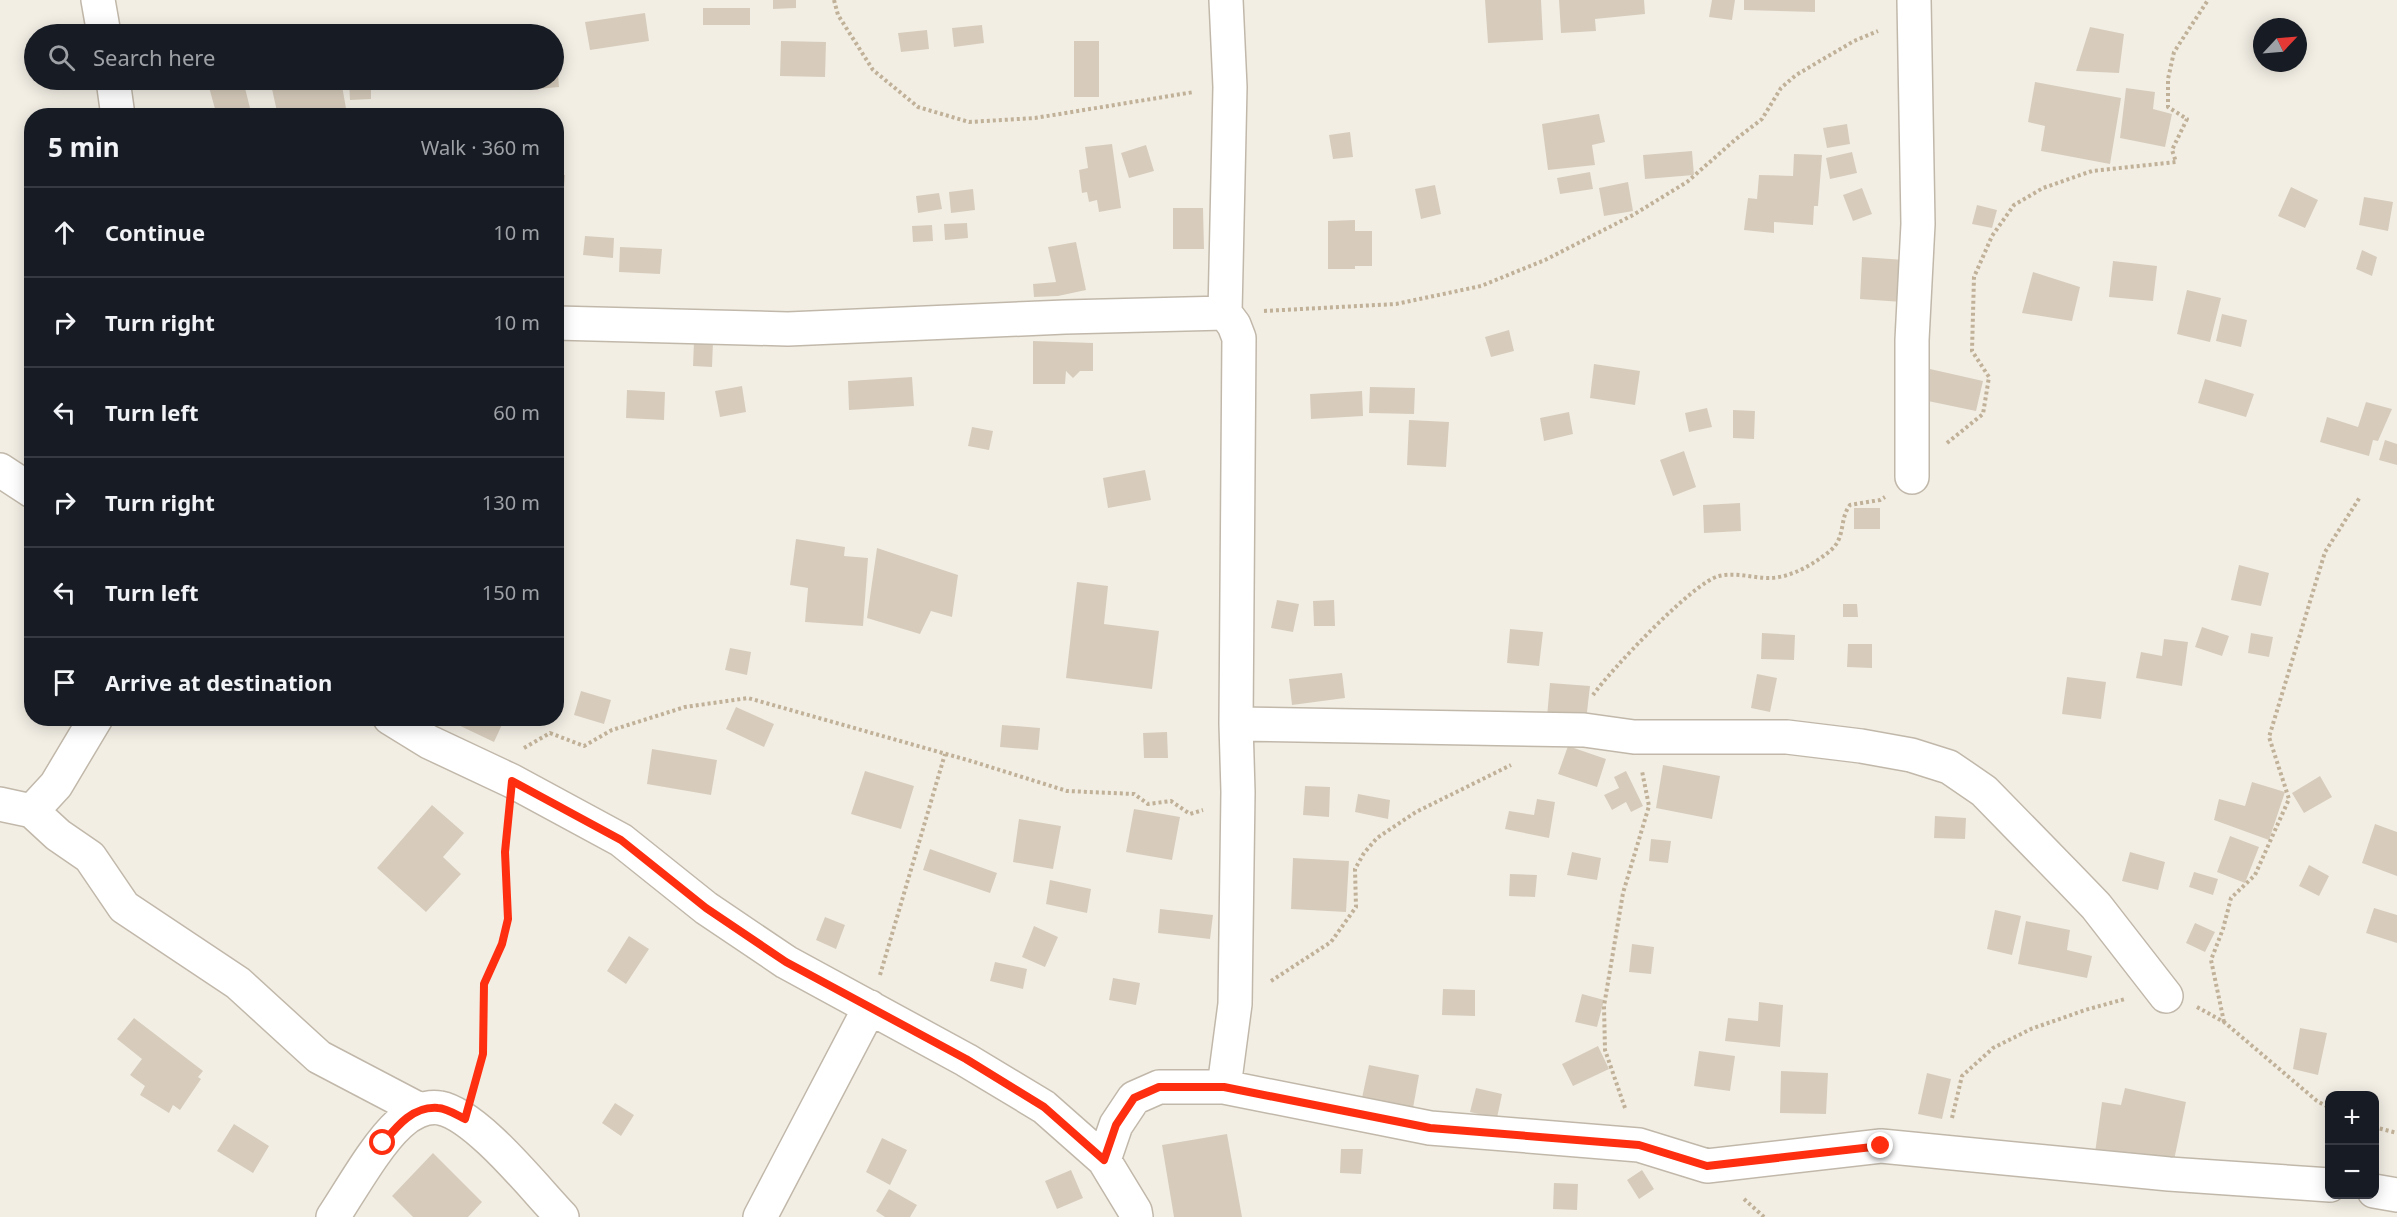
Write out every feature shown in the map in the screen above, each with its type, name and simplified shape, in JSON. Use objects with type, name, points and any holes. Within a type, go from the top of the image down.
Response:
[{"type":"street","points":[[98,0],[102,24]]},
{"type":"street","points":[[1224,1087],[1235,1004],[1239,338],[1234,325],[1225,313],[1230,87],[1226,0]]},
{"type":"street","points":[[1912,477],[1912,340],[1918,224],[1914,8]]},
{"type":"street","points":[[114,90],[117,108]]},
{"type":"street","points":[[564,323],[788,329],[1065,317],[1225,313]]},
{"type":"street","points":[[0,470],[24,486]]},
{"type":"street","points":[[1236,724],[1584,730],[1635,737],[1787,737],[1911,755],[1949,767],[1984,791],[2096,906],[2166,996]]},
{"type":"street","points":[[32,810],[56,785],[91,726]]},
{"type":"street","points":[[403,726],[429,742],[514,767],[621,840],[714,914],[786,962],[966,1059],[1044,1107],[1104,1160],[1135,1211],[1136,1217]]},
{"type":"street","points":[[0,804],[32,810],[58,835],[90,857],[124,907],[238,983],[319,1057],[420,1110]]},
{"type":"street","points":[[760,1217],[870,1007]]},
{"type":"street","points":[[1104,1160],[1116,1125],[1134,1098],[1159,1087],[1224,1087],[1430,1128],[1639,1145],[1707,1166],[1881,1146],[2158,1173],[2325,1185]]},
{"type":"street","points":[[333,1217],[399,1123],[420,1110],[440,1108],[465,1119],[562,1217]]},
{"type":"street","points":[[2379,1192],[2397,1195]]},
{"type":"path","points":[[834,0],[838,15],[873,70],[918,107],[969,122],[1035,118],[1111,104],[1230,87]]},
{"type":"path","points":[[1225,313],[1396,303],[1481,286],[1545,261],[1633,216],[1688,182],[1762,118],[1781,88],[1796,75],[1914,8]]},
{"type":"path","points":[[2224,1022],[2211,960],[2223,929],[2231,898],[2255,875],[2289,799],[2269,737],[2325,552],[2360,497]]},
{"type":"path","points":[[465,1119],[483,1054],[484,984],[502,944],[508,919],[505,852],[514,767],[550,733],[584,746],[612,730],[685,707],[748,698],[1067,790],[1134,794],[1148,804],[1172,801],[1190,814],[1212,807],[1238,792]]},
{"type":"path","points":[[1635,737],[1649,806],[1623,893],[1604,1006],[1604,1026],[1605,1050],[1639,1145]]},
{"type":"path","points":[[870,1007],[945,754]]},
{"type":"path","points":[[1235,1004],[1331,942],[1356,907],[1355,869],[1364,853],[1377,838],[1416,812],[1521,761]]},
{"type":"path","points":[[1950,1128],[1962,1076],[1993,1048],[2031,1029],[2128,998],[2166,996],[2190,1004],[2224,1022],[2325,1105]]},
{"type":"path","points":[[2379,1128],[2397,1133]]},
{"type":"building","points":[[773,0],[796,0],[796,8],[773,9]]},
{"type":"building","points":[[1485,0],[1541,0],[1543,40],[1488,43]]},
{"type":"building","points":[[1559,0],[1644,0],[1645,14],[1595,19],[1596,31],[1561,33]]},
{"type":"building","points":[[1712,0],[1735,0],[1732,20],[1709,17]]},
{"type":"building","points":[[1744,0],[1815,0],[1815,12],[1744,10]]},
{"type":"building","points":[[703,8],[750,8],[750,25],[703,25]]},
{"type":"building","points":[[645,13],[649,41],[590,50],[585,22]]},
{"type":"building","points":[[982,25],[984,43],[954,47],[952,28]]},
{"type":"building","points":[[2090,27],[2124,34],[2119,73],[2076,71]]},
{"type":"building","points":[[927,30],[929,49],[901,52],[898,33]]},
{"type":"building","points":[[781,41],[826,42],[825,77],[780,76]]},
{"type":"building","points":[[1074,41],[1099,41],[1099,97],[1074,97]]},
{"type":"building","points":[[2035,82],[2121,98],[2110,164],[2041,151],[2045,126],[2028,122]]},
{"type":"building","points":[[2126,88],[2155,92],[2153,109],[2172,114],[2165,147],[2120,138]]},
{"type":"building","points":[[210,90],[246,90],[250,108],[215,108]]},
{"type":"building","points":[[272,90],[343,90],[346,108],[276,108]]},
{"type":"building","points":[[350,90],[371,90],[371,99],[350,100]]},
{"type":"building","points":[[1599,114],[1605,142],[1592,145],[1595,165],[1548,170],[1542,124]]},
{"type":"building","points":[[1847,124],[1850,144],[1827,148],[1823,128]]},
{"type":"building","points":[[1350,132],[1353,157],[1333,159],[1329,135]]},
{"type":"building","points":[[1112,144],[1121,208],[1099,212],[1097,200],[1089,202],[1087,192],[1082,193],[1079,170],[1088,168],[1085,147]]},
{"type":"building","points":[[1146,145],[1154,171],[1129,178],[1121,153]]},
{"type":"building","points":[[1692,151],[1694,175],[1645,179],[1643,155]]},
{"type":"building","points":[[1852,152],[1857,173],[1830,179],[1826,158]]},
{"type":"building","points":[[1794,154],[1822,155],[1818,206],[1814,206],[1813,225],[1774,222],[1774,233],[1744,230],[1748,198],[1757,199],[1759,175],[1793,176]]},
{"type":"building","points":[[1590,172],[1593,189],[1560,194],[1557,178]]},
{"type":"building","points":[[1628,182],[1633,211],[1604,216],[1599,188]]},
{"type":"building","points":[[1435,185],[1441,214],[1421,219],[1415,189]]},
{"type":"building","points":[[2291,187],[2318,200],[2305,228],[2278,216]]},
{"type":"building","points":[[1862,188],[1872,214],[1853,221],[1843,195]]},
{"type":"building","points":[[973,189],[975,210],[951,213],[949,192]]},
{"type":"building","points":[[939,193],[942,209],[918,213],[916,196]]},
{"type":"building","points":[[2364,197],[2393,202],[2388,231],[2359,225]]},
{"type":"building","points":[[1977,205],[1997,210],[1992,228],[1972,224]]},
{"type":"building","points":[[1173,208],[1203,208],[1204,249],[1173,249]]},
{"type":"building","points":[[1355,220],[1355,231],[1372,231],[1372,266],[1355,266],[1355,269],[1328,269],[1328,221]]},
{"type":"building","points":[[967,223],[968,238],[945,240],[944,224]]},
{"type":"building","points":[[932,225],[933,241],[913,242],[912,226]]},
{"type":"building","points":[[585,236],[614,238],[613,258],[583,255]]},
{"type":"building","points":[[1076,242],[1086,290],[1058,296],[1034,297],[1033,284],[1056,282],[1048,247]]},
{"type":"building","points":[[620,247],[662,249],[660,274],[619,272]]},
{"type":"building","points":[[2362,250],[2377,257],[2372,276],[2356,269]]},
{"type":"building","points":[[1862,257],[1905,260],[1902,302],[1860,299]]},
{"type":"building","points":[[2113,261],[2157,266],[2153,301],[2109,297]]},
{"type":"building","points":[[2033,272],[2080,287],[2072,321],[2022,313]]},
{"type":"building","points":[[2187,290],[2221,298],[2210,342],[2177,334]]},
{"type":"building","points":[[2222,314],[2247,320],[2241,347],[2216,341]]},
{"type":"building","points":[[1509,330],[1514,351],[1491,357],[1485,337]]},
{"type":"building","points":[[694,341],[713,342],[712,367],[693,366]]},
{"type":"building","points":[[1033,341],[1093,343],[1093,371],[1080,371],[1073,378],[1066,371],[1065,384],[1033,384]]},
{"type":"building","points":[[1594,364],[1640,371],[1635,405],[1590,398]]},
{"type":"building","points":[[1930,369],[1983,381],[1976,411],[1923,400]]},
{"type":"building","points":[[912,377],[914,406],[849,410],[848,381]]},
{"type":"building","points":[[2205,379],[2254,394],[2246,417],[2198,403]]},
{"type":"building","points":[[742,386],[746,412],[720,417],[715,391]]},
{"type":"building","points":[[1370,387],[1415,388],[1414,414],[1369,413]]},
{"type":"building","points":[[627,390],[665,392],[664,420],[626,418]]},
{"type":"building","points":[[1362,391],[1363,416],[1311,419],[1310,394]]},
{"type":"building","points":[[2366,402],[2392,409],[2378,441],[2373,440],[2369,456],[2320,442],[2327,417],[2358,427]]},
{"type":"building","points":[[1707,408],[1712,427],[1689,432],[1685,413]]},
{"type":"building","points":[[1733,410],[1755,411],[1754,439],[1733,438]]},
{"type":"building","points":[[1569,412],[1573,434],[1544,441],[1540,418]]},
{"type":"building","points":[[1409,420],[1449,422],[1446,467],[1407,465]]},
{"type":"building","points":[[972,427],[993,431],[989,450],[968,446]]},
{"type":"building","points":[[2385,440],[2397,444],[2397,465],[2379,460]]},
{"type":"building","points":[[1684,451],[1696,487],[1673,496],[1660,460]]},
{"type":"building","points":[[1145,470],[1151,500],[1108,508],[1103,478]]},
{"type":"building","points":[[1740,503],[1741,531],[1704,533],[1703,505]]},
{"type":"building","points":[[1854,508],[1880,508],[1880,529],[1854,529]]},
{"type":"building","points":[[796,539],[845,547],[844,556],[868,558],[863,626],[805,622],[808,588],[790,585]]},
{"type":"building","points":[[877,548],[958,575],[952,617],[931,611],[920,634],[867,618]]},
{"type":"building","points":[[2239,565],[2269,573],[2261,606],[2231,600]]},
{"type":"building","points":[[1077,582],[1108,586],[1104,624],[1159,631],[1152,689],[1066,678]]},
{"type":"building","points":[[1277,600],[1299,604],[1293,632],[1271,628]]},
{"type":"building","points":[[1334,600],[1335,626],[1314,626],[1313,601]]},
{"type":"building","points":[[1843,604],[1857,604],[1858,617],[1843,617]]},
{"type":"building","points":[[2202,627],[2229,636],[2222,656],[2195,647]]},
{"type":"building","points":[[1510,629],[1543,632],[1539,666],[1507,663]]},
{"type":"building","points":[[1762,633],[1795,635],[1794,660],[1761,659]]},
{"type":"building","points":[[2251,633],[2273,637],[2269,657],[2248,653]]},
{"type":"building","points":[[2164,639],[2188,642],[2182,686],[2136,678],[2141,652],[2162,656]]},
{"type":"building","points":[[1848,644],[1872,644],[1872,668],[1847,667]]},
{"type":"building","points":[[730,648],[751,652],[747,675],[725,670]]},
{"type":"building","points":[[1342,673],[1345,698],[1292,705],[1289,679]]},
{"type":"building","points":[[1757,674],[1777,678],[1770,712],[1751,708]]},
{"type":"building","points":[[2067,677],[2106,682],[2101,719],[2062,714]]},
{"type":"building","points":[[1550,683],[1590,686],[1586,721],[1547,717]]},
{"type":"building","points":[[581,691],[611,700],[604,724],[574,715]]},
{"type":"building","points":[[736,707],[774,724],[764,747],[726,729]]},
{"type":"building","points":[[1002,725],[1040,728],[1038,750],[1000,747]]},
{"type":"building","points":[[460,726],[501,726],[494,742]]},
{"type":"building","points":[[1167,732],[1168,758],[1144,758],[1143,733]]},
{"type":"building","points":[[1568,746],[1606,759],[1597,787],[1558,774]]},
{"type":"building","points":[[652,749],[717,760],[711,795],[647,784]]},
{"type":"building","points":[[1663,765],[1720,776],[1712,819],[1656,808]]},
{"type":"building","points":[[865,771],[914,786],[901,829],[851,814]]},
{"type":"building","points":[[1626,771],[1643,806],[1631,812],[1626,802],[1612,810],[1604,795],[1619,788],[1614,777]]},
{"type":"building","points":[[2320,776],[2332,797],[2304,813],[2292,793]]},
{"type":"building","points":[[2252,782],[2285,792],[2269,840],[2214,820],[2219,799],[2245,806]]},
{"type":"building","points":[[1305,786],[1330,787],[1329,817],[1303,815]]},
{"type":"building","points":[[1358,794],[1390,800],[1388,819],[1355,812]]},
{"type":"building","points":[[1537,799],[1555,802],[1549,838],[1505,829],[1509,811],[1534,815]]},
{"type":"building","points":[[432,805],[464,833],[443,857],[461,874],[426,912],[377,868]]},
{"type":"building","points":[[1134,809],[1180,817],[1172,860],[1126,852]]},
{"type":"building","points":[[1935,816],[1966,818],[1965,839],[1934,838]]},
{"type":"building","points":[[1019,819],[1061,826],[1053,869],[1013,862]]},
{"type":"building","points":[[2375,824],[2397,832],[2397,876],[2362,863]]},
{"type":"building","points":[[2230,836],[2259,847],[2245,883],[2217,872]]},
{"type":"building","points":[[1651,839],[1671,841],[1668,863],[1649,861]]},
{"type":"building","points":[[930,849],[997,873],[990,893],[923,870]]},
{"type":"building","points":[[1572,852],[1601,858],[1597,880],[1567,875]]},
{"type":"building","points":[[2130,852],[2165,862],[2158,890],[2122,881]]},
{"type":"building","points":[[1293,858],[1349,861],[1346,912],[1291,909]]},
{"type":"building","points":[[2309,865],[2329,876],[2319,896],[2299,886]]},
{"type":"building","points":[[2194,872],[2218,879],[2213,895],[2189,887]]},
{"type":"building","points":[[1510,874],[1537,875],[1535,897],[1509,896]]},
{"type":"building","points":[[1050,880],[1091,889],[1087,913],[1046,904]]},
{"type":"building","points":[[2374,908],[2397,915],[2397,943],[2366,933]]},
{"type":"building","points":[[1160,909],[1213,915],[1210,939],[1158,933]]},
{"type":"building","points":[[1995,910],[2021,916],[2012,955],[1987,949]]},
{"type":"building","points":[[825,917],[845,925],[836,949],[816,940]]},
{"type":"building","points":[[2026,921],[2070,930],[2067,950],[2092,956],[2087,978],[2018,964]]},
{"type":"building","points":[[2195,923],[2215,932],[2205,952],[2186,943]]},
{"type":"building","points":[[1034,926],[1058,937],[1045,967],[1022,957]]},
{"type":"building","points":[[629,936],[649,949],[626,984],[607,971]]},
{"type":"building","points":[[1632,944],[1654,947],[1651,974],[1629,972]]},
{"type":"building","points":[[995,962],[1027,969],[1023,989],[990,981]]},
{"type":"building","points":[[1113,978],[1140,983],[1136,1005],[1109,1000]]},
{"type":"building","points":[[1443,989],[1475,990],[1475,1016],[1442,1015]]},
{"type":"building","points":[[1582,994],[1604,1000],[1597,1027],[1575,1022]]},
{"type":"building","points":[[1759,1002],[1783,1005],[1780,1047],[1725,1041],[1728,1018],[1758,1021]]},
{"type":"building","points":[[134,1018],[203,1071],[198,1077],[201,1079],[180,1110],[173,1105],[169,1113],[140,1095],[145,1086],[130,1075],[142,1059],[117,1039]]},
{"type":"building","points":[[2300,1028],[2327,1033],[2318,1075],[2293,1069]]},
{"type":"building","points":[[1598,1046],[1609,1069],[1573,1086],[1562,1064]]},
{"type":"building","points":[[1699,1051],[1735,1056],[1730,1091],[1694,1086]]},
{"type":"building","points":[[1369,1065],[1419,1075],[1413,1108],[1362,1098]]},
{"type":"building","points":[[1781,1071],[1828,1073],[1826,1114],[1780,1113]]},
{"type":"building","points":[[1927,1073],[1951,1079],[1942,1119],[1918,1114]]},
{"type":"building","points":[[1476,1088],[1502,1094],[1497,1118],[1470,1112]]},
{"type":"building","points":[[2125,1088],[2186,1102],[2173,1165],[2095,1153],[2102,1102],[2121,1105]]},
{"type":"building","points":[[615,1103],[634,1115],[621,1136],[602,1123]]},
{"type":"building","points":[[234,1124],[269,1146],[253,1173],[217,1151]]},
{"type":"building","points":[[1227,1134],[1242,1217],[1174,1217],[1162,1145]]},
{"type":"building","points":[[882,1138],[907,1150],[890,1185],[866,1172]]},
{"type":"building","points":[[1341,1149],[1363,1149],[1361,1174],[1340,1173]]},
{"type":"building","points":[[433,1153],[482,1202],[468,1217],[413,1217],[392,1196]]},
{"type":"building","points":[[1071,1170],[1083,1198],[1057,1209],[1045,1181]]},
{"type":"building","points":[[1642,1170],[1654,1189],[1639,1199],[1627,1180]]},
{"type":"building","points":[[1554,1183],[1578,1184],[1577,1210],[1553,1209]]},
{"type":"building","points":[[889,1189],[917,1205],[910,1217],[885,1217],[876,1211]]},
{"type":"route","points":[[383,1143],[399,1123],[420,1110],[440,1108],[465,1119],[483,1054],[484,984],[502,944],[508,919],[505,852],[512,781],[621,840],[706,908],[786,962],[966,1059],[1044,1107],[1104,1160],[1116,1125],[1134,1098],[1159,1087],[1224,1087],[1430,1128],[1639,1145],[1707,1166],[1881,1146]]}]
